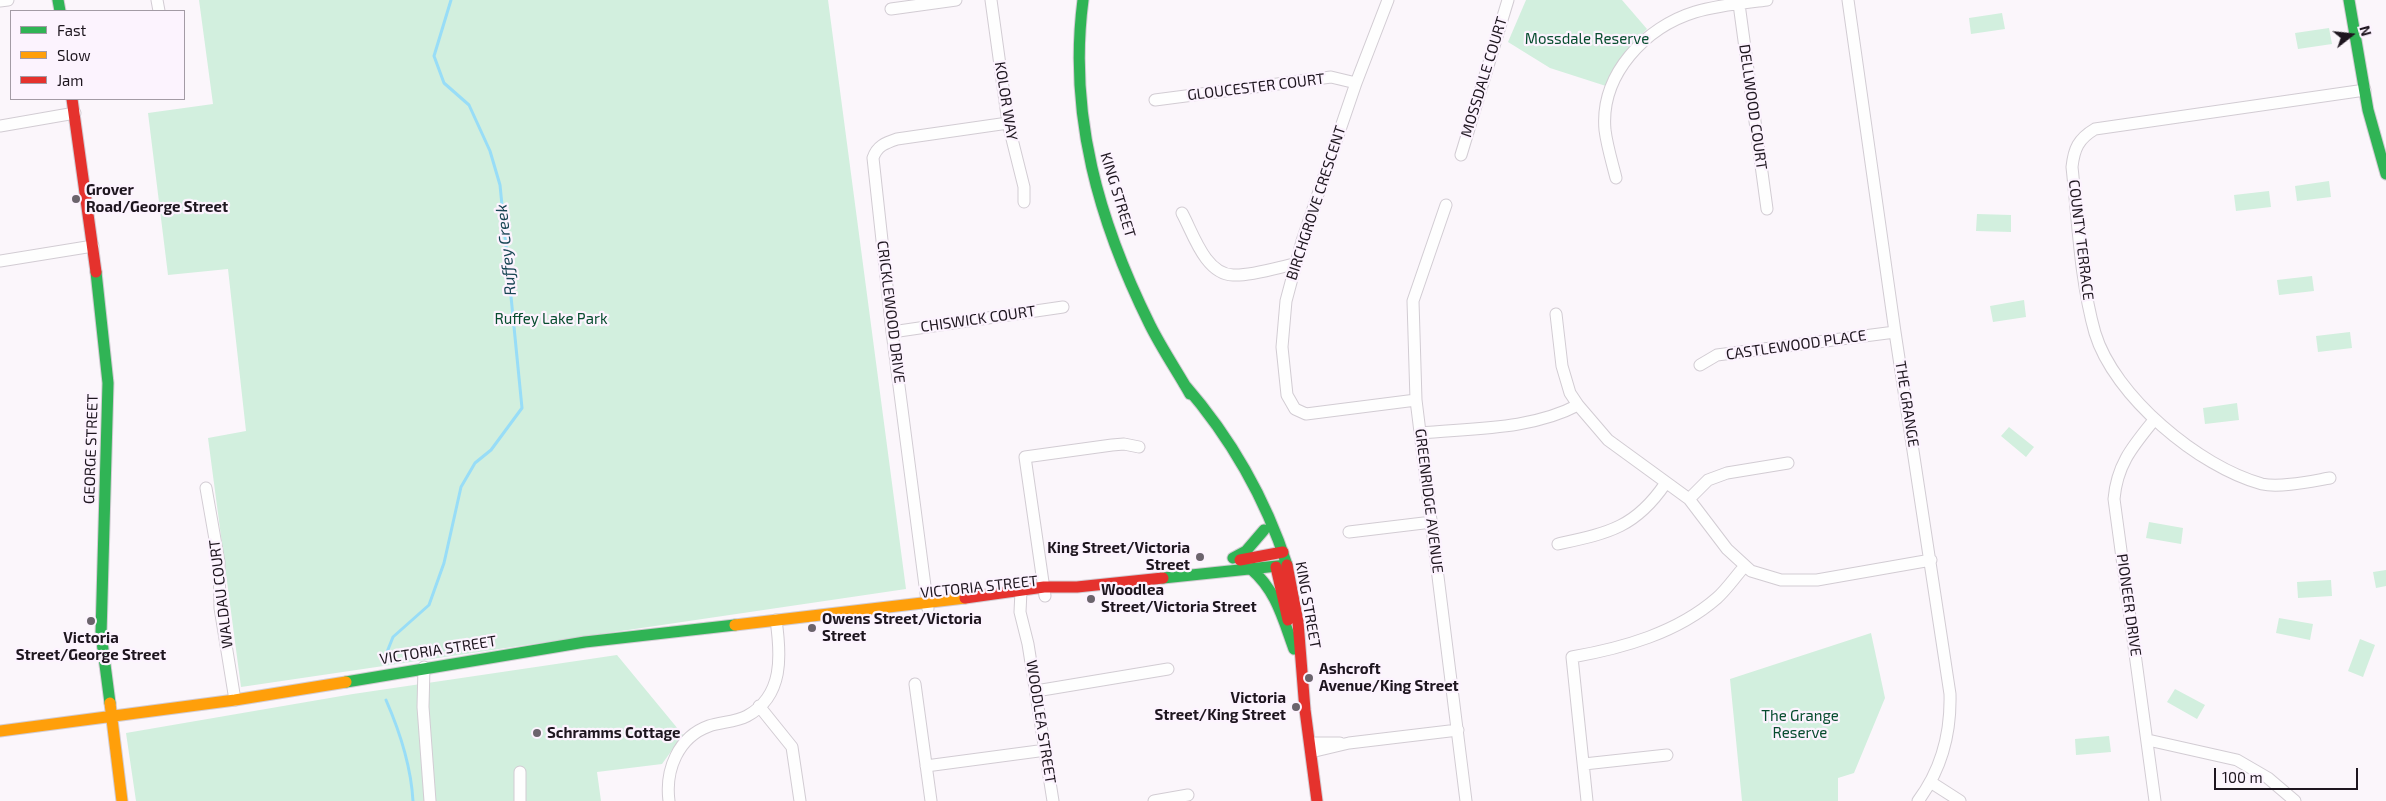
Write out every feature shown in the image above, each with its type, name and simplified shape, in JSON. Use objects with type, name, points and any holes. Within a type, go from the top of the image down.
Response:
[{"type":"main road","name":"KING STREET","points":[[1083,0],[1078,39],[1077,77],[1084,125],[1096,183],[1133,287],[1157,337],[1240,482],[1278,553]]},
{"type":"main road","points":[[2349,0],[2365,90],[2386,174]]},
{"type":"main road","name":"GEORGE STREET","points":[[72,100],[93,246],[108,383],[101,634],[122,801]]},
{"type":"main road","name":"KING STREET","points":[[1184,384],[1216,423],[1258,489],[1282,566],[1294,592],[1317,801]]},
{"type":"main road","points":[[1227,562],[1244,553],[1264,530]]},
{"type":"main road","name":"VICTORIA STREET","points":[[0,731],[234,700],[584,642],[882,609],[1021,597],[1278,553]]},
{"type":"main road","name":"KING STREET","points":[[1282,566],[1294,650],[1303,679]]},
{"type":"main road","name":"VICTORIA STREET","points":[[1105,583],[1282,566]]},
{"type":"main road","points":[[1251,569],[1271,589],[1294,650]]},
{"type":"street","points":[[0,1],[8,0]]},
{"type":"street","points":[[891,9],[956,0]]},
{"type":"street","name":"KOLOR WAY","points":[[991,0],[1008,123],[1024,187],[1024,202]]},
{"type":"street","name":"BIRCHGROVE CRESCENT","points":[[1388,0],[1356,83],[1294,264],[1286,301],[1282,348],[1287,395],[1295,409],[1306,414],[1416,400]]},
{"type":"street","name":"MOSSDALE COURT","points":[[1461,155],[1508,0]]},
{"type":"street","points":[[1616,178],[1605,129],[1606,106],[1615,81],[1626,59],[1639,44],[1659,28],[1695,12],[1767,0]]},
{"type":"street","name":"THE GRANGE","points":[[1848,0],[1895,332],[1948,668],[1951,719],[1946,744],[1932,783],[1918,801]]},
{"type":"street","name":"DELLWOOD COURT","points":[[1739,4],[1767,209]]},
{"type":"street","name":"GLOUCESTER COURT","points":[[1155,100],[1331,77],[1356,83]]},
{"type":"street","name":"COUNTY TERRACE","points":[[2330,478],[2264,484],[2230,472],[2178,439],[2154,420],[2113,370],[2096,335],[2088,302],[2072,168],[2074,151],[2081,138],[2095,129],[2365,90]]},
{"type":"street","points":[[0,126],[74,113]]},
{"type":"street","name":"CRICKLEWOOD DRIVE","points":[[927,605],[873,166],[876,150],[885,143],[897,139],[1008,123]]},
{"type":"street","name":"GREENRIDGE AVENUE","points":[[1446,204],[1412,301],[1416,400],[1466,801]]},
{"type":"street","points":[[1182,213],[1206,259],[1218,270],[1233,275],[1294,264]]},
{"type":"street","points":[[0,261],[93,246]]},
{"type":"street","name":"CHISWICK COURT","points":[[892,332],[1064,307]]},
{"type":"street","points":[[1556,314],[1562,366],[1570,393],[1578,405],[1608,440],[1665,484],[1689,498],[1727,549],[1751,571],[1781,580],[1817,580],[1931,560]]},
{"type":"street","name":"CASTLEWOOD PLACE","points":[[1700,365],[1716,355],[1895,332]]},
{"type":"street","points":[[1420,433],[1533,422],[1559,416],[1578,405]]},
{"type":"street","name":"PIONEER DRIVE","points":[[2154,420],[2131,449],[2119,469],[2114,499],[2155,801]]},
{"type":"street","points":[[1045,592],[1025,457],[1112,445],[1124,444],[1139,447]]},
{"type":"street","points":[[1689,498],[1708,480],[1727,473],[1788,463]]},
{"type":"street","points":[[1558,544],[1596,535],[1637,516],[1652,504],[1665,484]]},
{"type":"street","name":"WALDAU COURT","points":[[206,488],[219,562],[220,608],[234,700]]},
{"type":"street","points":[[1349,532],[1432,522]]},
{"type":"street","points":[[1587,801],[1572,657],[1604,651],[1665,631],[1694,615],[1717,598],[1744,566]]},
{"type":"street","name":"WOODLEA STREET","points":[[1021,597],[1053,801]]},
{"type":"street","points":[[669,801],[667,785],[674,758],[690,738],[708,726],[746,716],[759,706],[774,687],[780,661],[776,620]]},
{"type":"street","points":[[424,667],[423,707],[430,801]]},
{"type":"street","points":[[1036,691],[1168,670]]},
{"type":"street","points":[[915,684],[931,801]]},
{"type":"street","points":[[759,706],[792,747],[800,801]]},
{"type":"street","points":[[1311,748],[1458,730]]},
{"type":"street","points":[[2148,740],[2237,760],[2268,778],[2295,801]]},
{"type":"street","points":[[926,766],[1046,750]]},
{"type":"street","points":[[1584,764],[1667,755]]},
{"type":"street","points":[[520,772],[520,801]]},
{"type":"street","points":[[1932,783],[1960,801]]},
{"type":"street","points":[[1154,801],[1188,796]]},
{"type":"green space","name":"Ruffey Lake Park","points":[[199,0],[828,0],[906,589],[241,687],[208,438],[246,431],[228,269],[168,275],[148,113],[213,104]]},
{"type":"green space","name":"Mossdale Reserve","points":[[1526,0],[1622,0],[1647,29],[1624,55],[1609,87],[1550,68],[1508,42]]},
{"type":"green space","points":[[2002,13],[2005,29],[1971,34],[1969,18]]},
{"type":"green space","points":[[2329,28],[2332,44],[2298,49],[2295,33]]},
{"type":"green space","points":[[2329,181],[2331,197],[2297,201],[2295,186]]},
{"type":"green space","points":[[2269,191],[2271,207],[2236,211],[2234,195]]},
{"type":"green space","points":[[1977,214],[2011,215],[2011,232],[1976,231]]},
{"type":"green space","points":[[2312,276],[2314,291],[2279,295],[2277,280]]},
{"type":"green space","points":[[2024,300],[2026,317],[1993,322],[1990,306]]},
{"type":"green space","points":[[2350,332],[2352,348],[2318,352],[2316,336]]},
{"type":"green space","points":[[2237,403],[2239,420],[2205,424],[2203,408]]},
{"type":"green space","points":[[2009,427],[2034,447],[2026,457],[2001,436]]},
{"type":"green space","points":[[2149,522],[2183,528],[2181,544],[2146,538]]},
{"type":"green space","points":[[2386,570],[2386,586],[2376,588],[2373,572]]},
{"type":"green space","points":[[2331,580],[2332,596],[2298,598],[2297,582]]},
{"type":"green space","points":[[2279,618],[2313,624],[2310,640],[2276,633]]},
{"type":"green space","name":"The Grange Reserve","points":[[1871,633],[1885,698],[1854,773],[1838,778],[1838,801],[1742,801],[1730,679]]},
{"type":"green space","points":[[2360,639],[2375,645],[2363,677],[2348,671]]},
{"type":"green space","points":[[617,655],[683,735],[662,764],[597,772],[601,801],[136,801],[126,733],[353,694]]},
{"type":"green space","points":[[2175,689],[2205,705],[2197,719],[2167,702]]},
{"type":"green space","points":[[2109,736],[2111,752],[2076,755],[2075,739]]},
{"type":"waterway","name":"Ruffey Creek","points":[[385,657],[393,637],[429,605],[444,563],[461,487],[475,463],[491,450],[522,408],[500,185],[490,151],[469,105],[444,83],[434,56],[451,0]]},
{"type":"waterway","name":"Ruffey Creek","points":[[386,700],[404,749],[413,801]]},
{"type":"traffic: fast","points":[[58,0],[60,10]]},
{"type":"traffic: fast","points":[[1083,0],[1079,43],[1080,85],[1084,126],[1102,207],[1116,247],[1150,325],[1190,394]]},
{"type":"traffic: fast","points":[[2349,0],[2368,110],[2386,174]]},
{"type":"traffic: fast","points":[[96,272],[108,383],[101,634],[110,703]]},
{"type":"traffic: fast","points":[[1163,578],[1287,565],[1268,516],[1245,469],[1217,426],[1184,384]]},
{"type":"traffic: fast","points":[[1233,558],[1246,551],[1264,530]]},
{"type":"traffic: fast","points":[[1251,569],[1260,577],[1273,596],[1294,649]]},
{"type":"traffic: fast","points":[[346,682],[585,642],[735,625]]},
{"type":"traffic: slow","points":[[735,625],[965,598]]},
{"type":"traffic: slow","points":[[0,731],[235,700],[346,682]]},
{"type":"traffic: slow","points":[[110,703],[122,801]]},
{"type":"traffic: jam","points":[[72,100],[96,272]]},
{"type":"traffic: jam","points":[[1240,560],[1283,552]]},
{"type":"traffic: jam","points":[[1287,565],[1298,622],[1305,710],[1317,801]]},
{"type":"traffic: jam","points":[[1276,567],[1288,620]]},
{"type":"traffic: jam","points":[[965,598],[1044,587],[1077,587],[1163,578]]},
{"type":"place","name":"Grover Road/George Street","points":[[76,199]]},
{"type":"place","name":"King Street/Victoria Street","points":[[1200,557]]},
{"type":"place","name":"Woodlea Street/Victoria Street","points":[[1091,599]]},
{"type":"place","name":"Victoria Street/George Street","points":[[91,621]]},
{"type":"place","name":"Owens Street/Victoria Street","points":[[812,628]]},
{"type":"place","name":"Ashcroft Avenue/King Street","points":[[1309,678]]},
{"type":"place","name":"Victoria Street/King Street","points":[[1296,707]]},
{"type":"place","name":"Schramms Cottage","points":[[537,733]]}]
